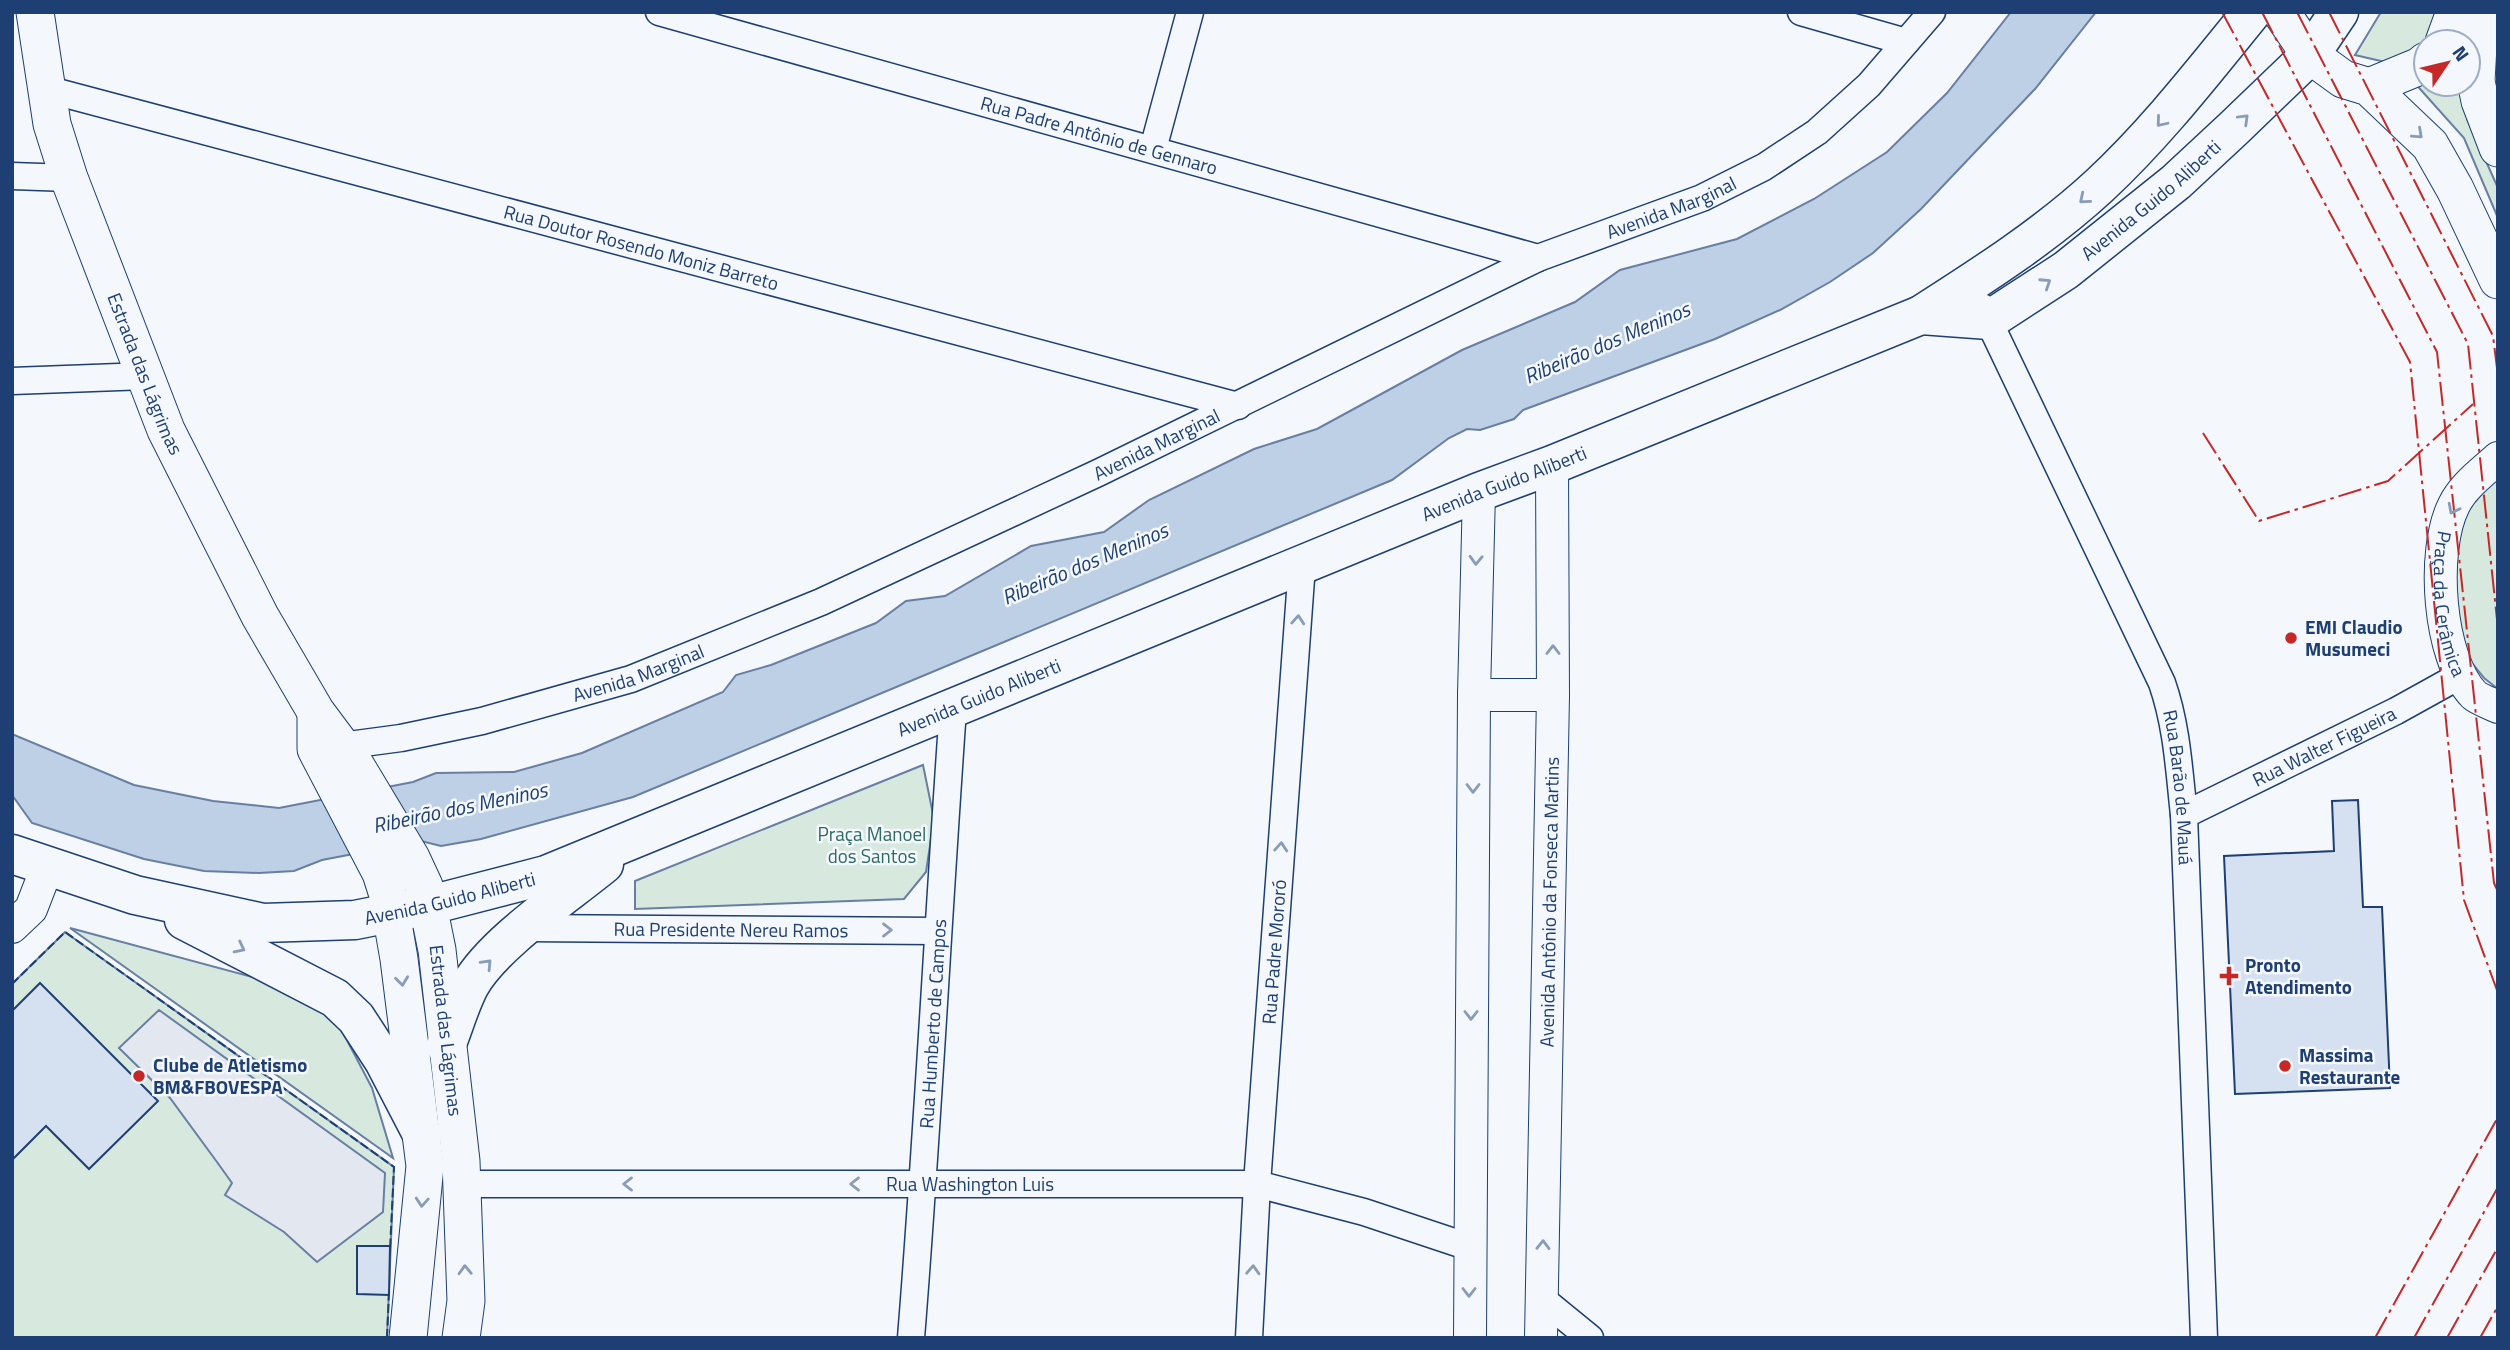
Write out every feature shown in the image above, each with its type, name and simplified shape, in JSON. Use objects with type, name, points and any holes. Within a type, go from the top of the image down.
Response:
[{"type":"main road","name":"Estrada das Lágrimas","points":[[35,12],[52,124],[69,178],[166,430],[253,604],[316,712],[335,757],[394,860],[430,905],[462,1184],[466,1301],[461,1338]]},
{"type":"main road","name":"Avenida Guido Aliberti","points":[[30,860],[135,895],[263,923],[355,920],[430,905],[546,875],[1479,492],[1921,315],[2056,222],[2099,186],[2157,128],[2252,12]]},
{"type":"main road","points":[[2281,12],[2311,55],[2343,79],[2369,87],[2430,145],[2455,189],[2498,280]]},
{"type":"main road","name":"Avenida Guido Aliberti","points":[[1921,315],[1989,320],[2066,270],[2176,182],[2311,55],[2339,12]]},
{"type":"main road","points":[[2480,12],[2476,81],[2480,101],[2498,148]]},
{"type":"main road","points":[[2369,87],[2412,69]]},
{"type":"main road","points":[[446,1046],[470,986],[483,966],[524,928],[635,839]]},
{"type":"main road","name":"Estrada das Lágrimas","points":[[394,860],[388,895],[425,1166],[408,1338]]},
{"type":"main road","points":[[135,895],[335,998],[356,1018],[384,1060],[422,1134]]},
{"type":"street","name":"Rua Padre Antônio de Gennaro","points":[[659,12],[1538,258]]},
{"type":"street","points":[[1153,149],[1190,12]]},
{"type":"street","points":[[1801,12],[1906,42]]},
{"type":"street","name":"Avenida Marginal","points":[[335,757],[401,738],[482,721],[631,679],[821,602],[1238,406],[1538,258],[1702,198],[1764,167],[1816,132],[1869,85],[1931,12]]},
{"type":"street","name":"Rua Doutor Rosendo Moniz Barreto","points":[[46,89],[1238,406]]},
{"type":"street","points":[[12,176],[69,178]]},
{"type":"street","name":"Rua Barão de Mauá","points":[[1969,284],[1989,320],[2162,683],[2175,730],[2184,815],[2204,1338]]},
{"type":"street","points":[[12,381],[146,376]]},
{"type":"street","name":"Praça da Cerâmica","points":[[2498,458],[2468,485],[2455,502],[2446,524],[2441,552],[2444,619],[2461,675],[2475,696],[2498,707]]},
{"type":"street","name":"Avenida Antônio da Fonseca Martins","points":[[1541,1338],[1553,695],[1552,465]]},
{"type":"street","points":[[1469,1338],[1474,695],[1479,492]]},
{"type":"street","name":"Rua Padre Mororó","points":[[1249,1338],[1257,1184],[1301,565]]},
{"type":"street","name":"Rua Walter Figueira","points":[[2184,815],[2396,711],[2461,675]]},
{"type":"street","points":[[1474,695],[1553,695]]},
{"type":"street","name":"Rua Humberto de Campos","points":[[911,1338],[924,1184],[937,931],[953,709]]},
{"type":"street","points":[[12,927],[31,909],[30,860]]},
{"type":"street","name":"Rua Presidente Nereu Ramos","points":[[524,928],[937,931]]},
{"type":"street","name":"Rua Washington Luis","points":[[462,1184],[1257,1184],[1364,1212],[1469,1247]]},
{"type":"street","points":[[1541,1298],[1590,1338]]},
{"type":"green space","points":[[2381,12],[2446,12],[2437,28],[2412,28],[2412,51],[2385,62],[2355,55]]},
{"type":"green space","points":[[2428,98],[2468,98],[2467,119],[2498,188],[2498,218],[2464,138]]},
{"type":"green space","points":[[2498,477],[2498,689],[2484,678],[2463,652],[2446,539],[2466,500]]},
{"type":"green space","name":"Praça Manoel dos Santos","points":[[923,765],[934,819],[926,872],[904,899],[635,909],[635,881]]},
{"type":"green space","points":[[70,928],[293,988],[338,1023],[372,1088],[393,1158]]},
{"type":"green space","name":"Clube de Atletismo BM&FBOVESPA","points":[[65,932],[394,1167],[387,1338],[12,1338],[12,984]]},
{"type":"shaded area","points":[[159,1010],[385,1173],[383,1212],[317,1262],[284,1232],[225,1195],[232,1183],[217,1162],[170,1098],[119,1048]]},
{"type":"water","name":"Ribeirão dos Meninos","points":[[2011,12],[2096,12],[2035,89],[1921,209],[1873,253],[1830,282],[1780,310],[1715,339],[1523,410],[1514,419],[1480,430],[1467,429],[1449,438],[1392,480],[633,797],[481,839],[441,846],[421,841],[322,860],[294,871],[259,873],[204,871],[144,859],[32,823],[12,795],[12,734],[134,785],[213,801],[279,808],[413,782],[436,773],[514,772],[582,753],[723,692],[736,675],[771,665],[876,623],[906,601],[945,596],[1031,546],[1104,532],[1149,500],[1254,449],[1317,429],[1462,350],[1575,302],[1620,270],[1737,239],[1814,199],[1887,152],[1947,93]]},
{"type":"building","points":[[2358,800],[2363,907],[2382,907],[2390,1088],[2235,1094],[2224,856],[2334,851],[2332,801]]},
{"type":"building","points":[[40,983],[158,1101],[89,1169],[46,1126],[12,1160],[12,1011]]},
{"type":"building","points":[[357,1246],[390,1246],[389,1295],[357,1294]]},
{"type":"fence","points":[[12,984],[65,932],[394,1167],[390,1250]]},
{"type":"fence","points":[[387,1338],[389,1292]]},
{"type":"power","points":[[2222,12],[2410,362],[2464,900],[2498,993]]},
{"type":"power","points":[[2262,12],[2437,352],[2494,883],[2498,892]]},
{"type":"power","points":[[2297,12],[2468,344],[2498,629]]},
{"type":"power","points":[[2329,12],[2493,336],[2498,376]]},
{"type":"power","points":[[2203,433],[2259,521],[2388,481],[2473,404]]},
{"type":"power","points":[[2375,1338],[2498,1117]]},
{"type":"power","points":[[2414,1338],[2498,1187]]},
{"type":"power","points":[[2447,1338],[2498,1247]]},
{"type":"power","points":[[2480,1338],[2498,1306]]},
{"type":"place","name":"EMI Claudio Musumeci","points":[[2291,638]]},
{"type":"place","name":"Pronto Atendimento","points":[[2229,976]]},
{"type":"place","name":"Massima Restaurante","points":[[2285,1066]]},
{"type":"place","name":"Clube de Atletismo BM&FBOVESPA","points":[[139,1076]]}]
